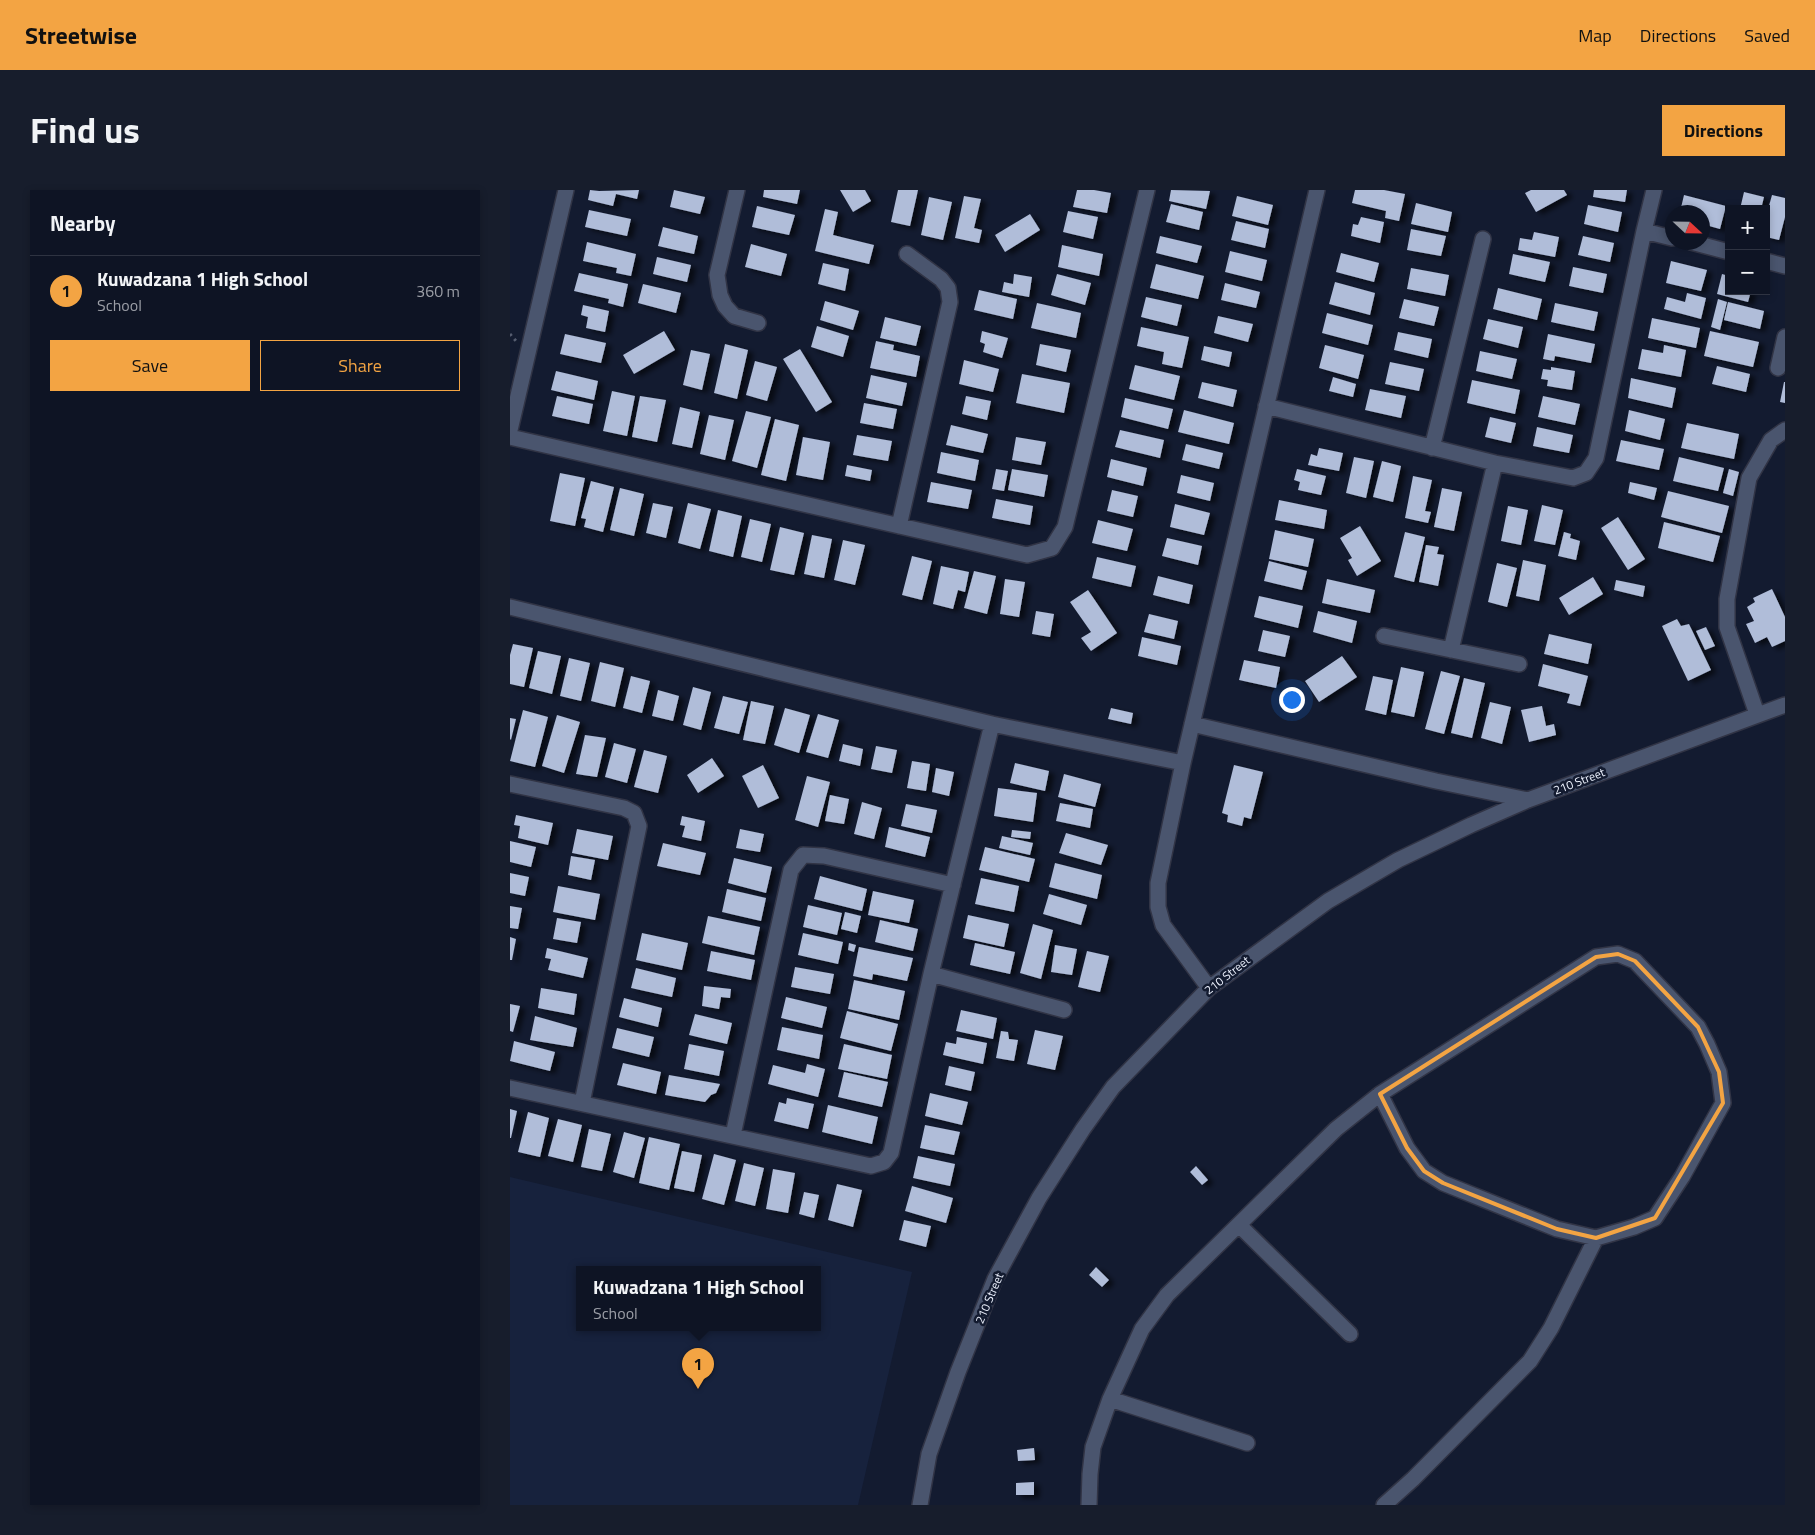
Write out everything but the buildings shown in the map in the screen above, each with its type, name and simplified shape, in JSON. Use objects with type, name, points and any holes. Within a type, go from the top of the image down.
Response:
[{"type":"street","points":[[510,430],[566,190]]},
{"type":"street","points":[[737,190],[717,275],[720,295],[725,306],[734,316],[758,323]]},
{"type":"street","points":[[510,436],[1028,555],[1052,548],[1065,526],[1147,190]]},
{"type":"street","points":[[1209,988],[1163,925],[1158,907],[1158,883],[1183,763],[1317,190]]},
{"type":"street","points":[[1266,406],[1495,463],[1573,478],[1586,473],[1596,458],[1654,190]]},
{"type":"street","points":[[1644,231],[1665,236]]},
{"type":"street","points":[[1432,448],[1483,239]]},
{"type":"street","points":[[1710,247],[1725,251]]},
{"type":"street","points":[[899,526],[950,302],[948,288],[942,280],[907,254]]},
{"type":"street","points":[[1770,262],[1785,266]]},
{"type":"street","points":[[1778,368],[1785,337]]},
{"type":"street","points":[[1757,714],[1727,627],[1727,599],[1750,478],[1771,440],[1785,430]]},
{"type":"street","points":[[1451,650],[1495,463]]},
{"type":"street","points":[[510,607],[992,724],[1183,763]]},
{"type":"street","points":[[1384,636],[1519,664]]},
{"type":"street","name":"210 Street","points":[[920,1505],[929,1454],[958,1372],[995,1280],[1039,1198],[1113,1086],[1209,988],[1328,901],[1363,878],[1398,860],[1528,800],[1785,705]]},
{"type":"street","points":[[510,1088],[871,1166],[884,1162],[891,1152],[952,885],[992,724]]},
{"type":"street","points":[[1192,724],[1436,782],[1528,800]]},
{"type":"street","points":[[510,784],[624,808],[634,813],[639,826],[582,1103]]},
{"type":"street","points":[[733,1135],[791,870],[803,855],[824,856],[952,885]]},
{"type":"street","points":[[1089,1505],[1093,1447],[1110,1399],[1142,1329],[1167,1295],[1336,1129],[1380,1094],[1596,957],[1618,954],[1635,961],[1698,1027],[1719,1072],[1723,1103],[1682,1177],[1655,1218],[1634,1227],[1596,1238],[1557,1229],[1443,1183],[1424,1171],[1407,1148],[1380,1094]]},
{"type":"street","points":[[931,974],[1064,1010]]},
{"type":"street","points":[[1239,1225],[1350,1334]]},
{"type":"street","points":[[1384,1505],[1413,1479],[1530,1361],[1551,1328],[1596,1238]]},
{"type":"street","points":[[1110,1399],[1247,1443]]},
{"type":"highlighted area","points":[[1618,954],[1635,961],[1698,1027],[1719,1072],[1723,1103],[1655,1218],[1596,1238],[1557,1229],[1443,1183],[1424,1171],[1407,1148],[1380,1094],[1596,957]]},
{"type":"shaded area","points":[[510,1177],[912,1272],[858,1505],[510,1505]]},
{"type":"place","name":"Kuwadzana 1 High School","points":[[698,1389]]}]
